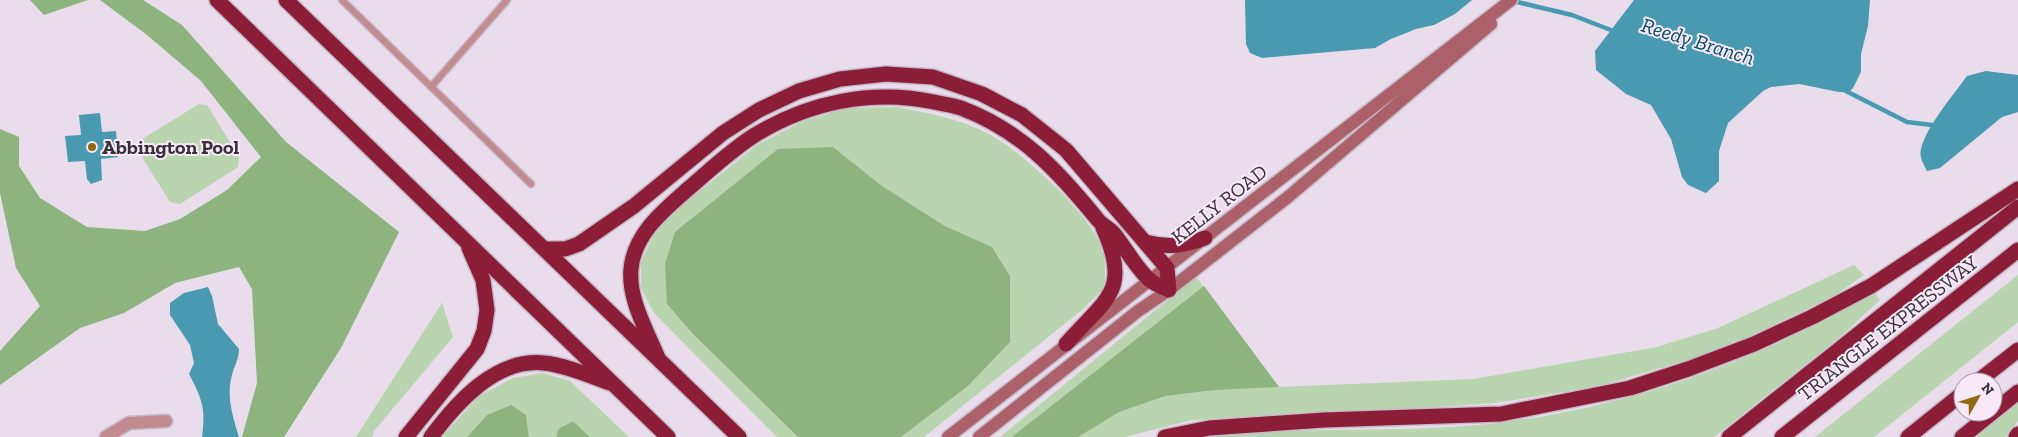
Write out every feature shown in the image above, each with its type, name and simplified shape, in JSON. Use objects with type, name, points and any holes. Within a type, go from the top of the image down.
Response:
[{"type":"highway","points":[[217,0],[668,437]]},
{"type":"highway","points":[[286,0],[739,437]]},
{"type":"highway","points":[[545,249],[565,249],[579,244],[634,206],[723,133],[759,110],[799,91],[840,79],[886,74],[933,77],[982,94],[1022,115],[1066,150],[1167,268],[1169,290]]},
{"type":"highway","points":[[658,358],[638,310],[632,288],[631,268],[638,245],[648,227],[696,182],[754,136],[783,120],[830,103],[859,98],[916,98],[960,108],[992,122],[1020,140],[1053,167],[1100,222],[1114,233],[1151,281],[1169,290]]},
{"type":"highway","points":[[1166,437],[1228,426],[1324,420],[1501,414],[1630,388],[1754,344],[1812,317],[1871,286],[1936,245],[2018,189]]},
{"type":"highway","points":[[1729,437],[2018,207]]},
{"type":"highway","points":[[1066,344],[1103,305],[1115,280],[1114,261],[1100,222]]},
{"type":"highway","points":[[1145,242],[1160,246],[1177,246],[1205,238]]},
{"type":"highway","points":[[406,437],[477,349],[484,331],[487,310],[482,280],[466,242]]},
{"type":"highway","name":"TRIANGLE EXPRESSWAY","points":[[1782,437],[2018,250]]},
{"type":"highway","points":[[1990,372],[2018,350]]},
{"type":"highway","points":[[431,437],[465,398],[491,376],[506,368],[526,363],[545,363],[614,385]]},
{"type":"highway","points":[[1962,437],[2018,392]]},
{"type":"highway","points":[[1908,437],[1953,402]]},
{"type":"main road","name":"KELLY ROAD","points":[[948,437],[1511,0]]},
{"type":"main road","name":"KELLY ROAD","points":[[979,437],[1138,311],[1169,290],[1288,197],[1467,45],[1517,0]]},
{"type":"street","points":[[106,437],[129,423],[166,421]]},
{"type":"lane","points":[[342,0],[531,184]]},
{"type":"lane","points":[[431,86],[507,0]]},
{"type":"green space","points":[[30,0],[88,0],[44,15]]},
{"type":"green space","points":[[100,0],[143,0],[182,25],[286,142],[399,232],[341,348],[284,437],[242,437],[257,383],[252,289],[239,267],[175,283],[124,313],[80,328],[0,385],[0,351],[40,306],[16,268],[0,193],[0,129],[19,137],[19,166],[40,198],[87,227],[145,231],[180,219],[227,190],[261,157],[201,81],[147,35]]},
{"type":"green space","points":[[199,104],[207,105],[239,157],[238,167],[180,204],[170,202],[137,149],[139,141]]},
{"type":"green space","points":[[897,107],[967,124],[1002,142],[1033,166],[1063,194],[1088,223],[1096,236],[1102,249],[1104,262],[1104,288],[1083,309],[924,437],[901,437],[968,386],[1010,307],[1010,276],[992,247],[945,226],[882,186],[833,147],[667,304],[692,333],[798,437],[777,437],[654,313],[641,288],[641,263],[652,237],[670,215],[757,145],[801,122],[846,108]]},
{"type":"green space","points":[[833,147],[882,186],[945,226],[992,247],[1010,276],[1010,342],[968,386],[901,437],[798,437],[692,333],[667,304],[665,264],[675,232],[778,149]]},
{"type":"green space","points":[[1854,265],[1864,275],[1834,296],[1750,336],[1691,359],[1599,386],[1495,403],[1192,420],[1125,437],[1000,437],[1196,277],[1279,387],[1473,379],[1657,347],[1718,328]]},
{"type":"green space","points":[[2018,275],[2018,322],[1874,437],[1815,437]]},
{"type":"green space","points":[[1204,286],[1279,387],[1215,390],[1165,396],[1119,412],[1078,437],[1012,437]]},
{"type":"green space","points":[[1874,292],[1880,300],[1840,337],[1714,437],[1211,437],[1211,435],[1247,432],[1462,426],[1498,423],[1577,410],[1655,390],[1731,363],[1805,330]]},
{"type":"green space","points":[[442,303],[453,337],[374,431],[372,437],[356,437]]},
{"type":"green space","points":[[543,373],[570,381],[629,437],[590,437],[573,421],[558,429],[556,437],[529,437],[526,415],[487,415],[467,437],[442,437],[479,396],[513,378]]},
{"type":"green space","points":[[2018,402],[2018,421],[2005,437],[1974,437],[1993,422],[2003,422],[2003,414]]},
{"type":"green space","points":[[511,405],[526,415],[529,437],[467,437],[487,415]]},
{"type":"green space","points":[[573,421],[590,437],[556,437],[558,429]]},
{"type":"water","points":[[1245,0],[1472,0],[1455,14],[1434,25],[1416,29],[1375,48],[1262,58],[1250,53],[1246,44]]},
{"type":"water","points":[[1634,0],[1870,0],[1868,26],[1861,54],[1861,72],[1849,92],[1839,92],[1799,84],[1771,87],[1763,91],[1728,123],[1719,151],[1719,181],[1706,193],[1688,185],[1682,177],[1671,139],[1651,105],[1626,94],[1596,70],[1595,51]]},
{"type":"water","points":[[1986,71],[2018,75],[2018,112],[2002,117],[1940,168],[1927,171],[1921,152],[1928,131],[1967,76]]},
{"type":"water","name":"Abbington Pool","points":[[100,113],[102,132],[116,131],[118,157],[101,159],[102,180],[91,184],[87,179],[85,161],[68,162],[65,136],[81,135],[79,115]]},
{"type":"water","points":[[208,287],[212,296],[218,324],[239,349],[230,383],[230,391],[231,406],[239,437],[202,437],[202,404],[189,374],[194,363],[190,345],[170,315],[170,303],[184,293]]},
{"type":"waterway","name":"Reedy Branch","points":[[1513,1],[1572,15],[1616,32]]},
{"type":"waterway","name":"Reedy Branch","points":[[1844,90],[1907,122],[1932,125]]},
{"type":"place","name":"Abbington Pool","points":[[92,147]]}]
